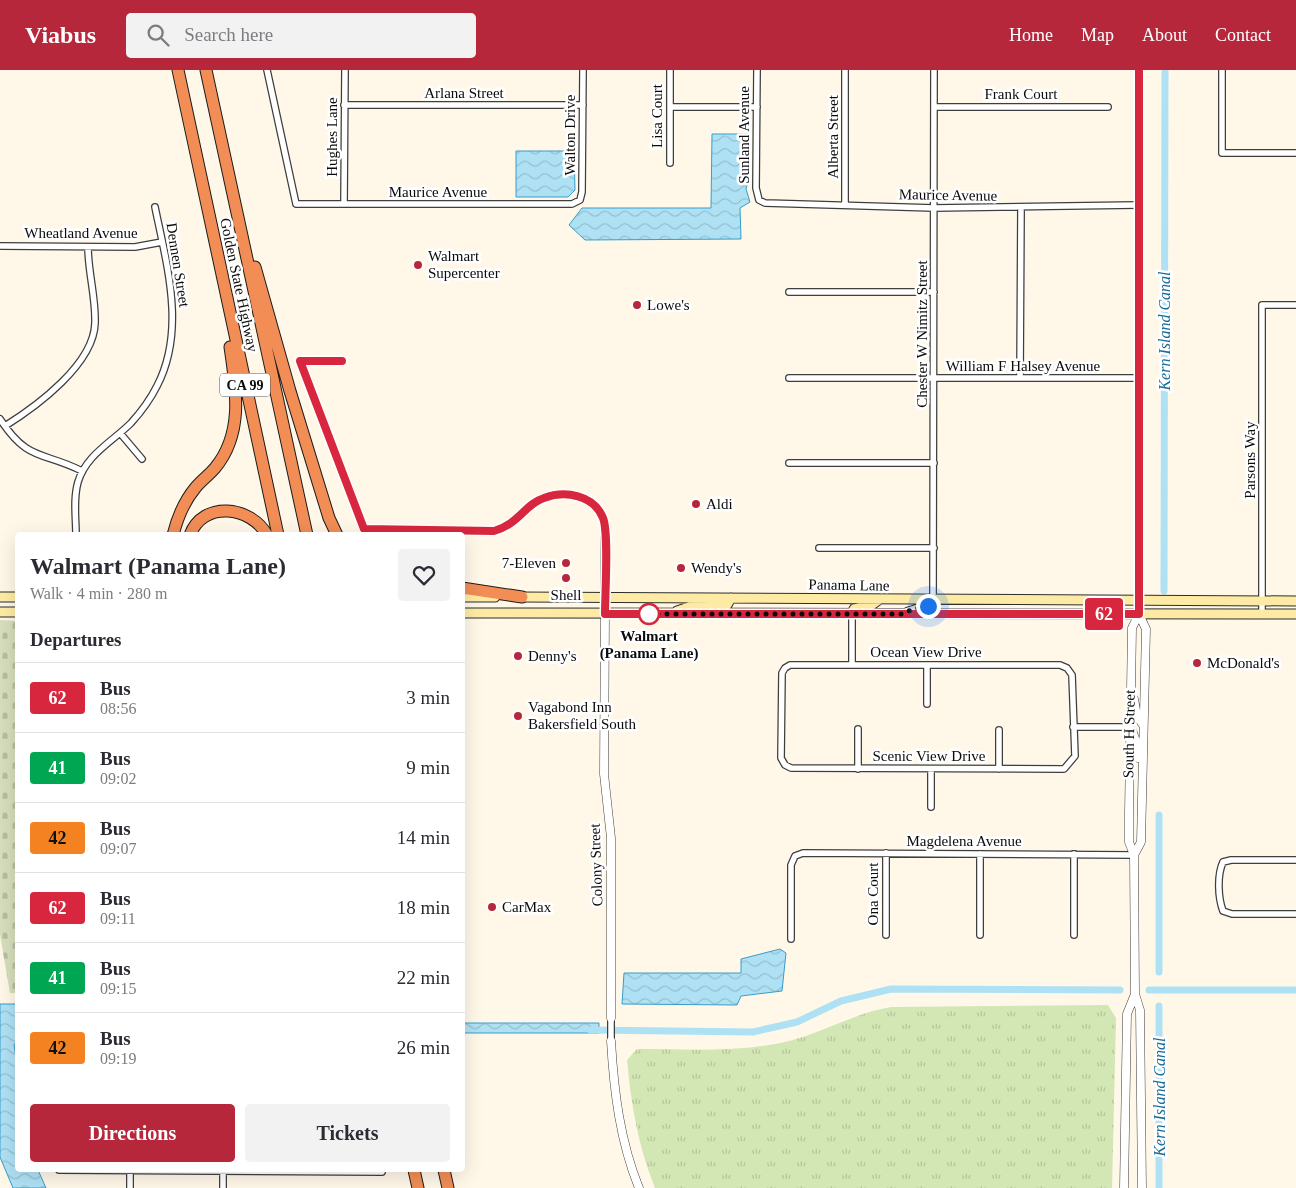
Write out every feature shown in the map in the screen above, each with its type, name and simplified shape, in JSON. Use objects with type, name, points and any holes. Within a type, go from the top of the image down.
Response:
[{"type":"highway","name":"Golden State Highway","points":[[178,70],[277,532]]},
{"type":"highway","name":"Golden State Highway","points":[[206,70],[307,532]]},
{"type":"highway","points":[[173,532],[182,510],[195,488],[216,468],[223,455],[236,417],[236,388],[213,234]]},
{"type":"highway","points":[[245,251],[257,269],[290,391],[329,518],[336,532]]},
{"type":"highway","points":[[191,532],[195,524],[220,511],[238,512],[253,519],[264,532]]},
{"type":"highway","points":[[465,588],[522,597]]},
{"type":"highway","points":[[414,1172],[418,1188]]},
{"type":"highway","points":[[444,1172],[448,1188]]},
{"type":"main road","points":[[0,597],[15,597]]},
{"type":"main road","name":"Panama Lane","points":[[465,597],[1296,601]]},
{"type":"main road","points":[[669,614],[689,607],[728,605],[731,598]]},
{"type":"main road","points":[[852,614],[854,609],[870,606],[880,599]]},
{"type":"main road","points":[[903,614],[913,609],[928,606],[933,599]]},
{"type":"main road","points":[[0,612],[15,612]]},
{"type":"main road","name":"Panama Lane","points":[[465,612],[605,614],[1296,614]]},
{"type":"street","name":"Maurice Avenue","points":[[267,70],[296,204],[572,204],[580,200]]},
{"type":"street","name":"Hughes Lane","points":[[344,70],[344,204]]},
{"type":"street","name":"Walton Drive","points":[[580,200],[582,192],[583,70]]},
{"type":"street","name":"Lisa Court","points":[[670,70],[670,163]]},
{"type":"street","name":"Sunland Avenue","points":[[757,70],[756,188],[759,200]]},
{"type":"street","name":"Alberta Street","points":[[845,204],[846,70]]},
{"type":"street","name":"Chester W Nimitz Street","points":[[933,599],[934,70]]},
{"type":"street","name":"South H Street","points":[[1134,855],[1141,842],[1146,629],[1139,614],[1139,70]]},
{"type":"street","points":[[1222,70],[1222,153],[1296,153]]},
{"type":"street","name":"Arlana Street","points":[[344,105],[583,105]]},
{"type":"street","points":[[670,107],[756,107]]},
{"type":"street","name":"Frank Court","points":[[934,107],[1108,107]]},
{"type":"street","name":"Maurice Avenue","points":[[759,200],[771,204],[845,204],[934,208],[1138,205]]},
{"type":"street","name":"Dennen Street","points":[[76,532],[76,489],[82,471],[93,457],[120,433],[150,399],[163,374],[171,344],[173,306],[155,207]]},
{"type":"street","points":[[1020,378],[1021,208]]},
{"type":"street","name":"Wheatland Avenue","points":[[0,246],[135,247],[162,242]]},
{"type":"street","points":[[5,426],[21,416],[72,372],[86,355],[90,346],[95,315],[88,267],[88,247]]},
{"type":"street","points":[[789,292],[934,292]]},
{"type":"street","name":"Parsons Way","points":[[1262,614],[1262,305],[1296,305]]},
{"type":"street","name":"William F Halsey Avenue","points":[[789,378],[1138,378]]},
{"type":"street","points":[[0,419],[12,437],[26,450],[82,471]]},
{"type":"street","points":[[120,433],[142,459]]},
{"type":"street","points":[[789,463],[934,463]]},
{"type":"street","name":"Colony Street","points":[[605,537],[604,774],[611,838],[611,1041],[618,1116],[625,1147],[639,1188]]},
{"type":"street","points":[[819,548],[934,548]]},
{"type":"street","points":[[0,612],[15,608]]},
{"type":"street","points":[[852,614],[852,665]]},
{"type":"street","name":"South H Street","points":[[1139,614],[1132,628],[1129,842],[1134,855],[1135,994],[1140,1010],[1142,1188]]},
{"type":"street","name":"Ocean View Drive","points":[[785,765],[782,758],[782,674],[784,668],[790,665],[1060,665],[1067,668],[1072,675],[1073,727]]},
{"type":"street","points":[[927,665],[927,704]]},
{"type":"street","points":[[1131,682],[1137,716],[1143,726]]},
{"type":"street","points":[[1073,727],[1130,727],[1136,742],[1142,795]]},
{"type":"street","name":"Scenic View Drive","points":[[785,765],[791,768],[1064,769],[1075,756],[1073,727]]},
{"type":"street","points":[[858,729],[858,768]]},
{"type":"street","points":[[999,730],[999,769]]},
{"type":"street","points":[[931,769],[931,807]]},
{"type":"street","name":"Magdelena Avenue","points":[[792,939],[791,865],[795,856],[803,853],[1134,855]]},
{"type":"street","name":"Ona Court","points":[[886,854],[886,935]]},
{"type":"street","points":[[980,854],[980,935]]},
{"type":"street","points":[[1074,854],[1074,935]]},
{"type":"street","points":[[1296,860],[1231,860],[1223,862],[1220,869],[1220,902],[1224,911],[1232,914],[1296,914]]},
{"type":"street","name":"South H Street","points":[[1124,1188],[1127,1014],[1135,994]]},
{"type":"street","points":[[130,1172],[130,1188]]},
{"type":"street","points":[[223,1172],[223,1188]]},
{"type":"green space","points":[[0,620],[15,621],[15,993],[10,993],[0,935]]},
{"type":"green space","points":[[1108,1005],[1116,1018],[1112,1188],[655,1188],[640,1141],[631,1093],[627,1060],[637,1049],[714,1050],[770,1045],[802,1037],[865,1014],[891,1007]]},
{"type":"water","points":[[712,134],[750,134],[750,174],[746,189],[750,202],[740,208],[741,239],[585,240],[569,225],[582,208],[711,208]]},
{"type":"water","points":[[516,151],[574,151],[575,190],[568,197],[516,197]]},
{"type":"water","points":[[780,949],[786,953],[782,991],[741,996],[737,1005],[622,1004],[624,973],[741,973],[741,959]]},
{"type":"water","points":[[0,1004],[15,1004],[15,1172],[39,1172],[46,1188],[13,1188],[0,1157]]},
{"type":"water","points":[[465,1023],[599,1023],[599,1033],[465,1033]]},
{"type":"waterway","name":"Kern Island Canal","points":[[1164,591],[1165,70]]},
{"type":"waterway","name":"Kern Island Canal","points":[[1159,815],[1159,972]]},
{"type":"waterway","points":[[590,1030],[753,1032],[797,1022],[841,1001],[891,989],[1120,990]]},
{"type":"waterway","points":[[1149,990],[1296,990]]},
{"type":"waterway","name":"Kern Island Canal","points":[[1159,1006],[1159,1188]]},
{"type":"bus line","name":"62","points":[[342,361],[300,361],[364,529],[494,531],[506,528],[542,498],[566,493],[577,495],[593,505],[603,518],[605,528],[605,614],[1139,614],[1139,70]]},
{"type":"place","name":"Walmart Supercenter","points":[[418,265]]},
{"type":"place","name":"Lowe's","points":[[637,305]]},
{"type":"place","name":"Aldi","points":[[696,504]]},
{"type":"place","name":"7-Eleven","points":[[566,563]]},
{"type":"place","name":"Wendy's","points":[[681,568]]},
{"type":"place","name":"Shell","points":[[566,578]]},
{"type":"place","name":"Walmart (Panama Lane)","points":[[649,614]]},
{"type":"place","name":"Denny's","points":[[518,656]]},
{"type":"place","name":"McDonald's","points":[[1197,663]]},
{"type":"place","name":"Vagabond Inn Bakersfield South","points":[[518,716]]},
{"type":"place","name":"CarMax","points":[[492,907]]},
{"type":"route","points":[[649,614],[903,614],[913,609],[928,606]]}]
